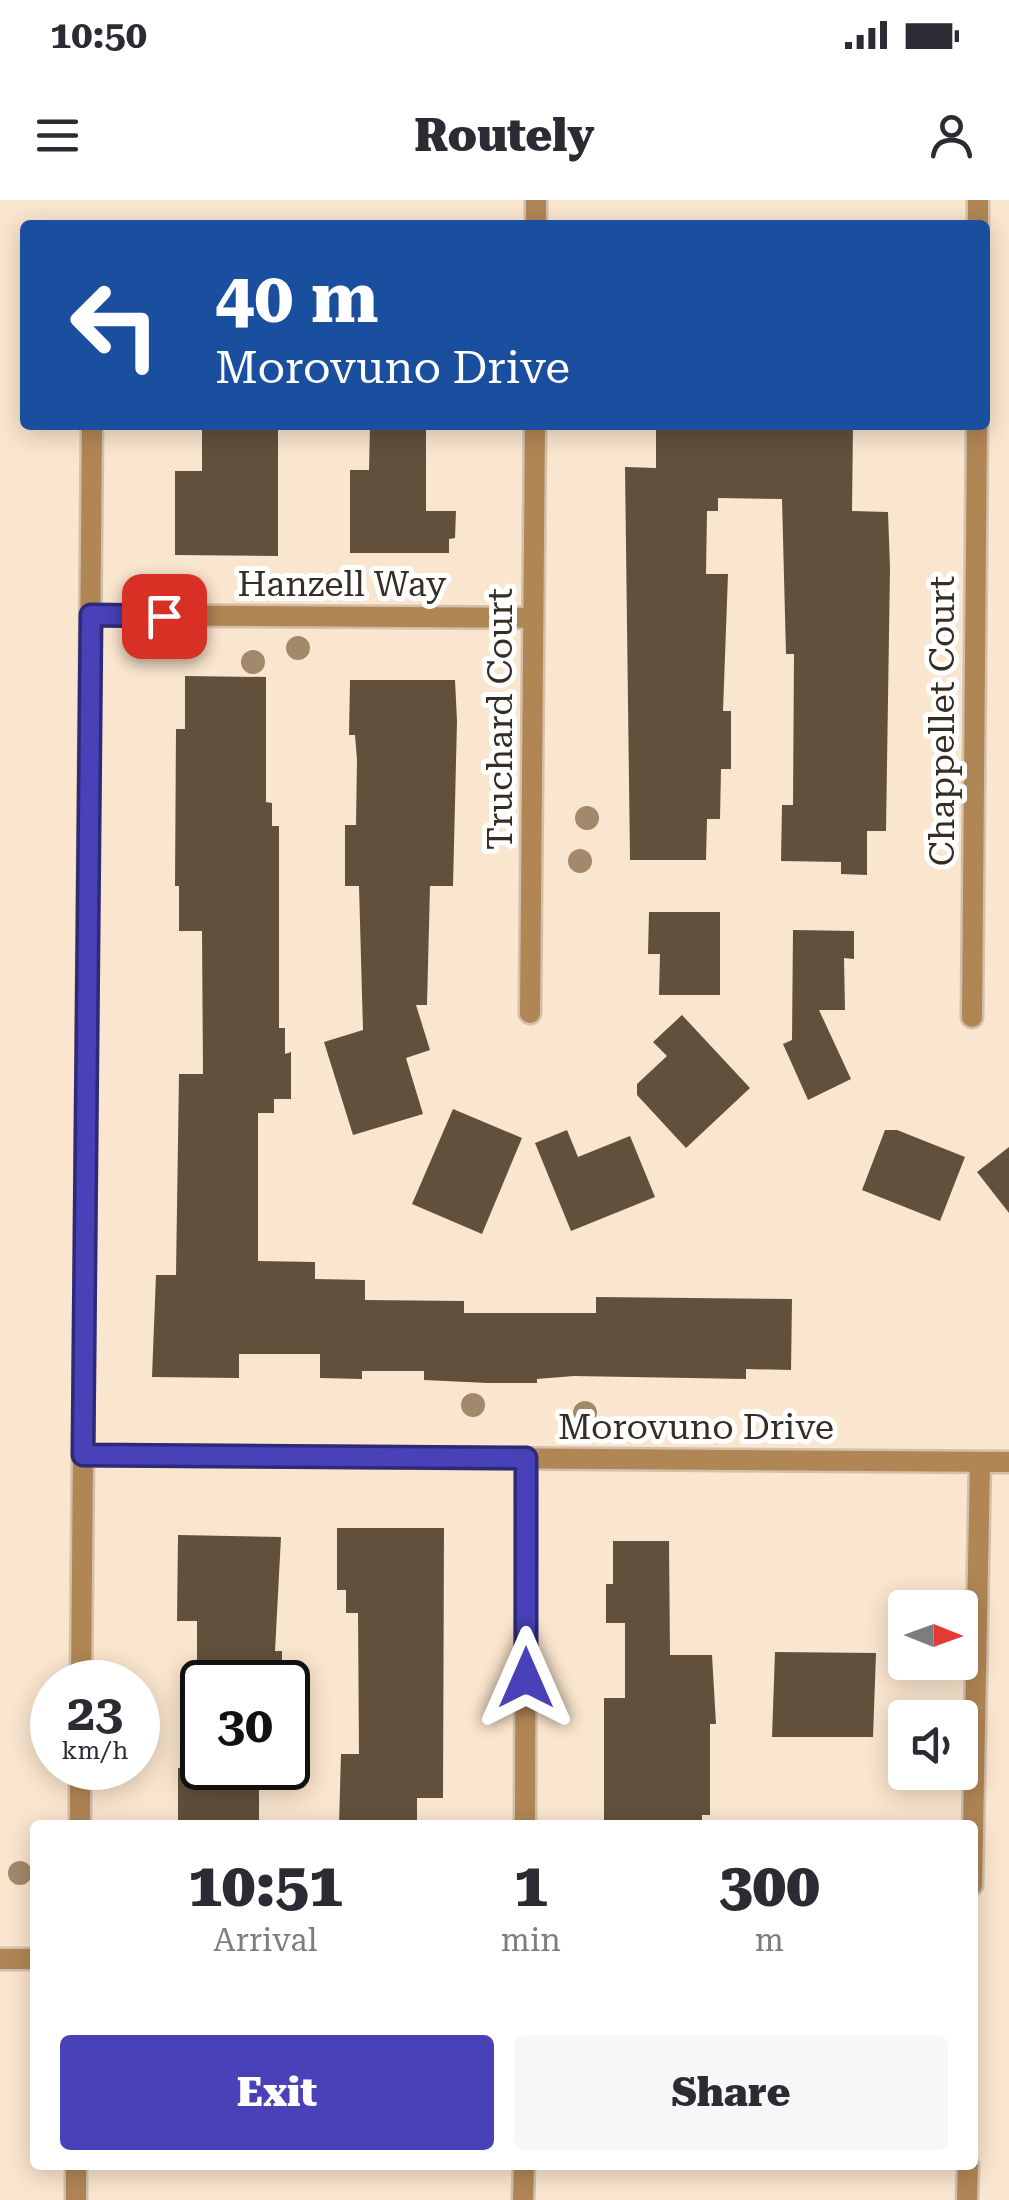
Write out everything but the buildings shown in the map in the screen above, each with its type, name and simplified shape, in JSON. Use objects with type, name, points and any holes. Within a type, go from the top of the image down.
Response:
[{"type":"street","points":[[81,1660],[92,430]]},
{"type":"street","name":"Truchard Court","points":[[530,1013],[534,430]]},
{"type":"street","name":"Chappellet Court","points":[[972,1017],[977,430]]},
{"type":"street","name":"Hanzell Way","points":[[91,615],[533,618]]},
{"type":"street","name":"Morovuno Drive","points":[[83,1455],[1009,1462]]},
{"type":"street","points":[[525,1820],[526,1458]]},
{"type":"street","points":[[973,1820],[980,1462]]},
{"type":"street","points":[[80,1790],[80,1820]]},
{"type":"street","points":[[0,1959],[30,1959]]},
{"type":"street","points":[[76,2170],[76,2200]]},
{"type":"street","points":[[524,2170],[524,2200]]},
{"type":"street","points":[[967,2200],[968,2170]]},
{"type":"route","points":[[164,616],[91,615],[83,1455],[526,1458],[526,1678]]}]
